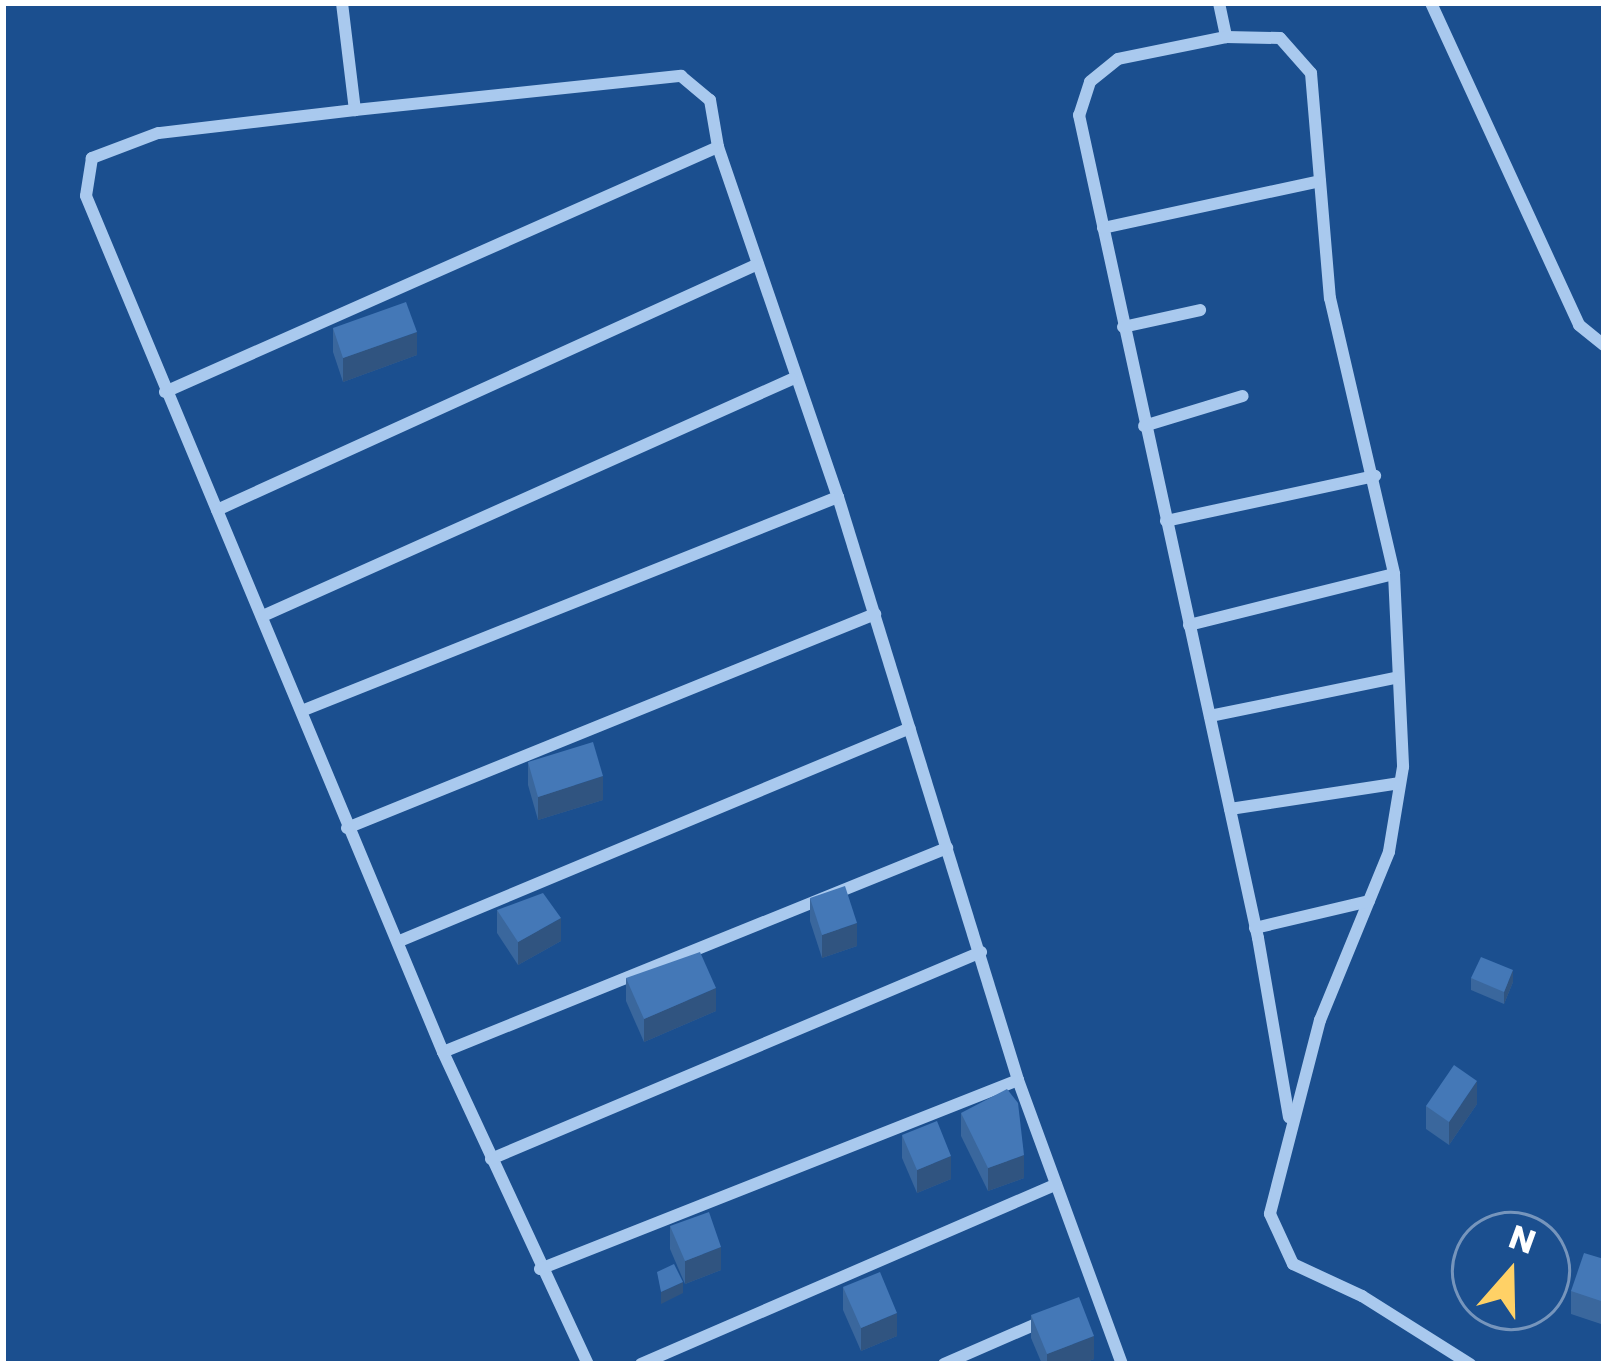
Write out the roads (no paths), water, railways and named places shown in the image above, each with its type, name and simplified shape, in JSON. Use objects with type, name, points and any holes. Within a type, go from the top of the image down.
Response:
[{"type":"street","points":[[342,3],[356,110]]},
{"type":"street","points":[[1219,3],[1226,37]]},
{"type":"street","points":[[1431,3],[1579,325],[1604,345]]},
{"type":"street","points":[[1290,1124],[1256,928],[1079,116],[1090,82],[1118,59],[1226,37],[1280,38],[1311,73],[1330,298],[1375,476],[1394,574],[1400,783],[1389,852],[1320,1020],[1270,1214],[1292,1264],[1362,1296],[1470,1364]]},
{"type":"street","points":[[588,1364],[443,1052],[402,940],[347,828],[266,615],[165,392],[86,196],[92,158],[158,133],[680,76],[710,100],[718,147],[792,379],[838,497],[1018,1080],[1122,1364]]},
{"type":"street","points":[[165,392],[718,147]]},
{"type":"street","points":[[1102,228],[1320,181]]},
{"type":"street","points":[[217,510],[758,264]]},
{"type":"street","points":[[1123,327],[1200,310]]},
{"type":"street","points":[[266,615],[792,379]]},
{"type":"street","points":[[1144,426],[1243,395]]},
{"type":"street","points":[[1166,521],[1375,476]]},
{"type":"street","points":[[304,710],[838,497]]},
{"type":"street","points":[[1190,625],[1394,574]]},
{"type":"street","points":[[347,828],[875,614]]},
{"type":"street","points":[[1210,716],[1395,678]]},
{"type":"street","points":[[402,940],[910,728]]},
{"type":"street","points":[[1230,809],[1400,783]]},
{"type":"street","points":[[443,1052],[946,848]]},
{"type":"street","points":[[1256,928],[1369,901]]},
{"type":"street","points":[[490,1159],[981,952]]},
{"type":"street","points":[[540,1269],[1018,1080]]},
{"type":"street","points":[[641,1364],[1055,1184]]},
{"type":"street","points":[[1080,1305],[1100,1297]]},
{"type":"street","points":[[944,1364],[1060,1314]]}]
